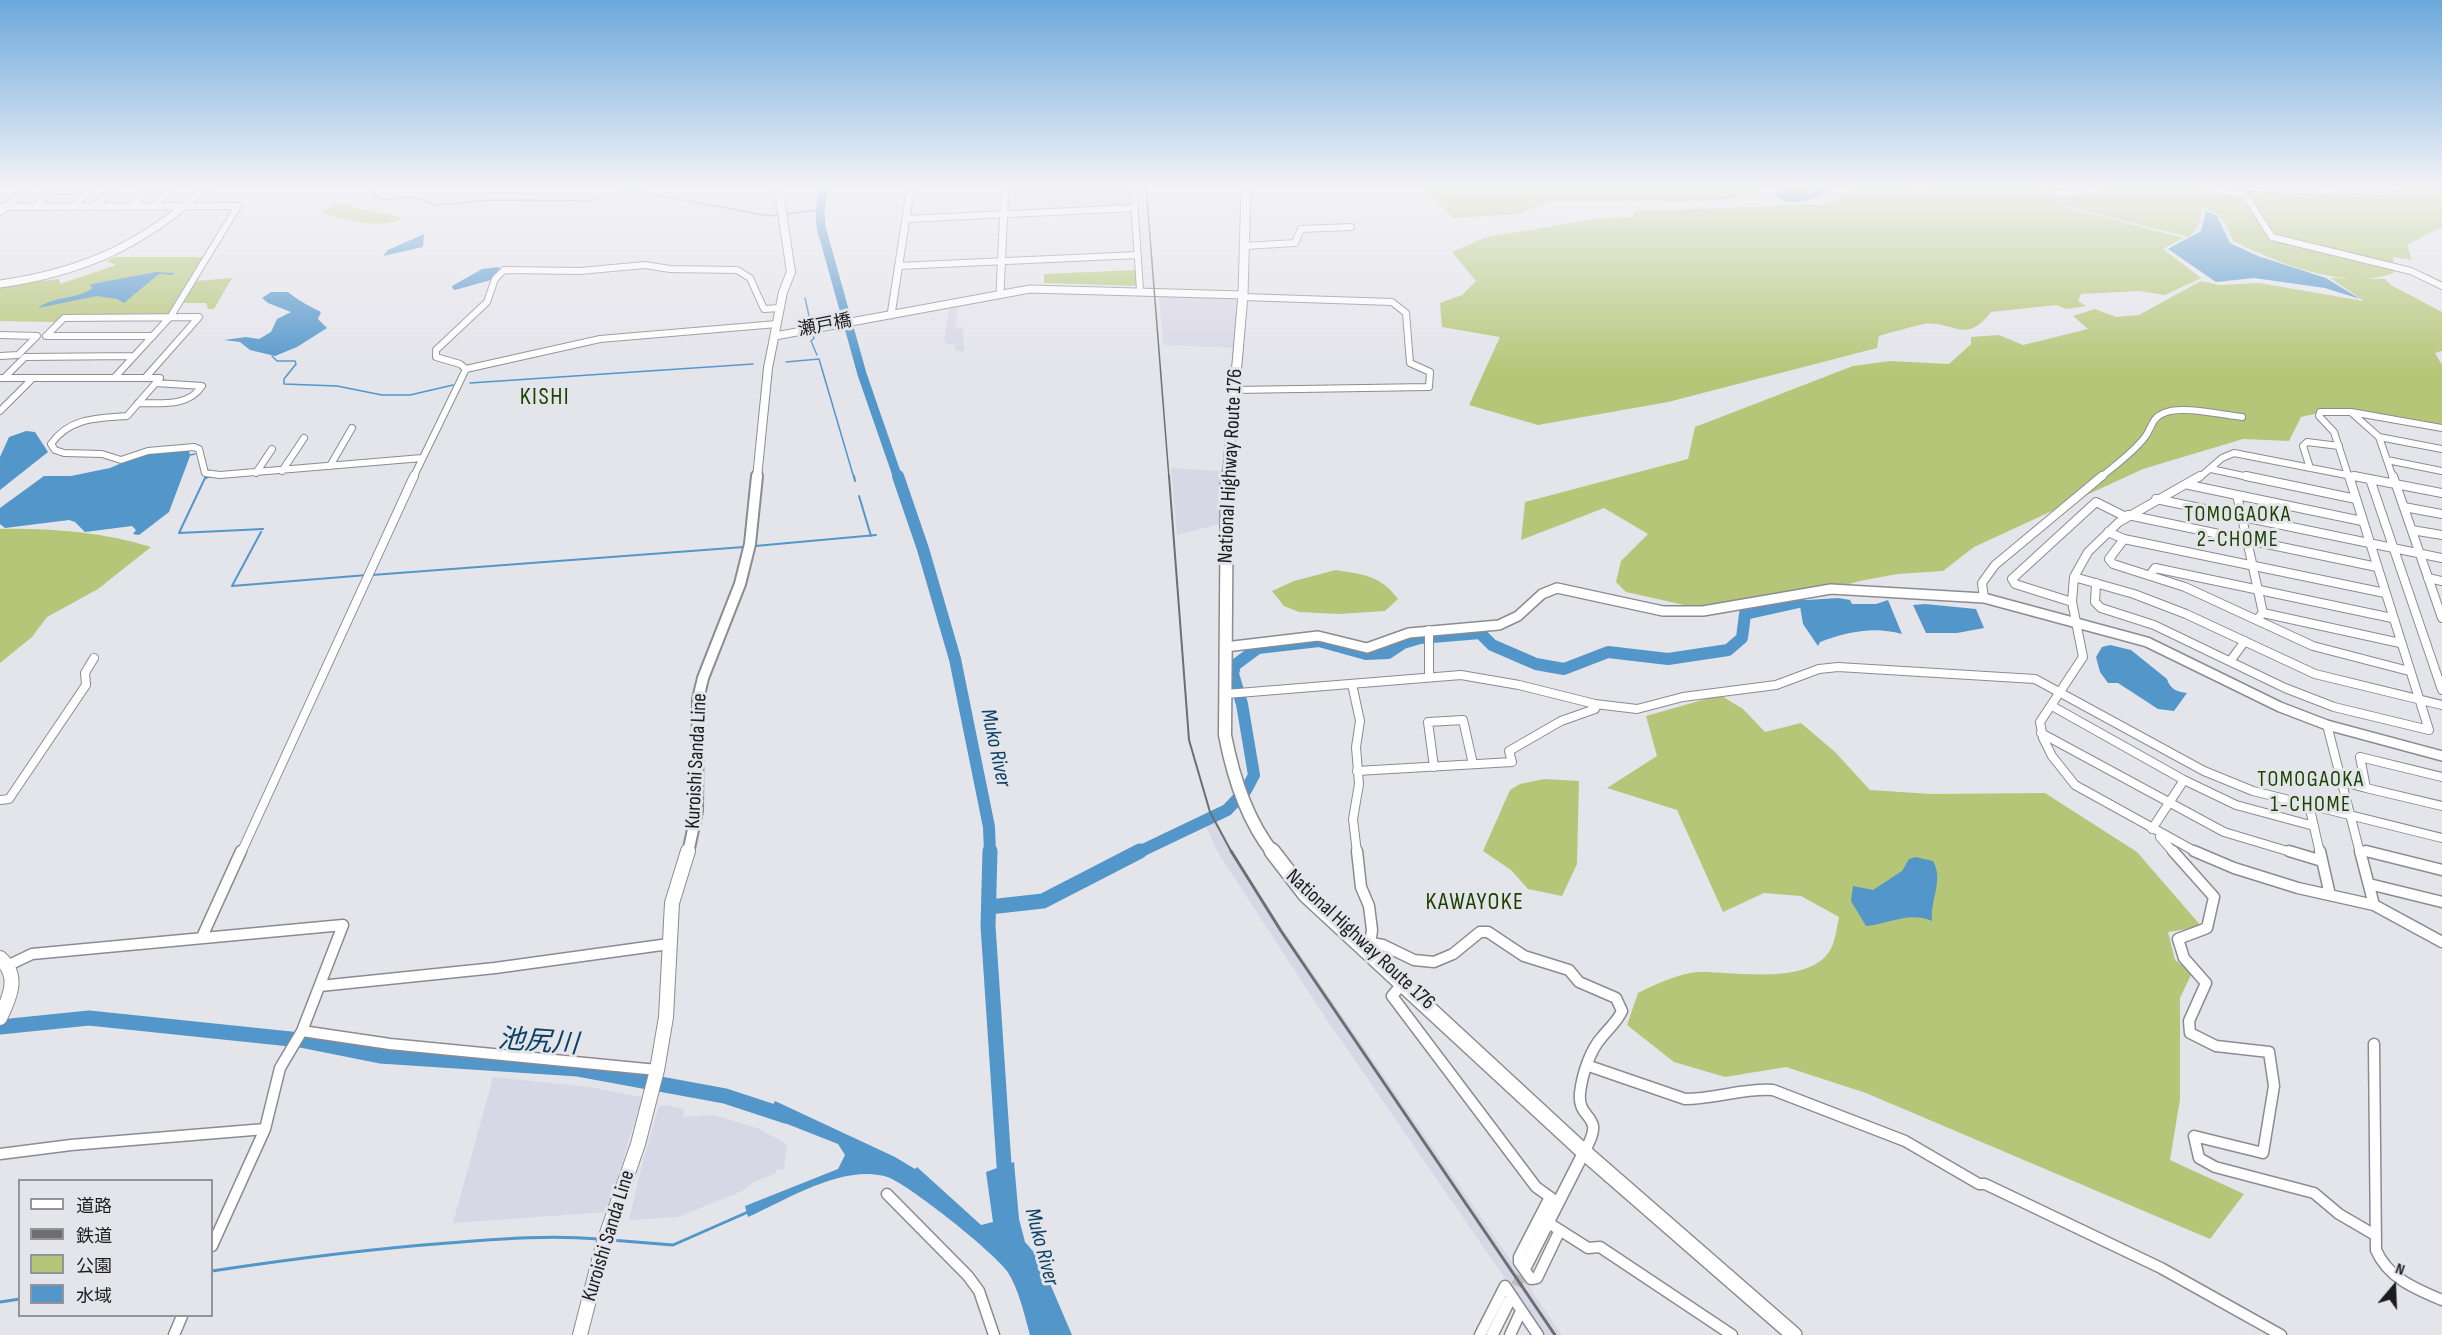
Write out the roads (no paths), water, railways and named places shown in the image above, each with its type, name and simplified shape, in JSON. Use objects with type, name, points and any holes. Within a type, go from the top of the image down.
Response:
[{"type":"highway","name":"National Highway Route 176","points":[[1245,248],[1243,296],[1227,469],[1225,647],[1234,694],[1225,735],[1232,772],[1258,834],[1306,895],[1369,947],[1403,982],[1584,1152],[1794,1335]]},
{"type":"main road","name":"Kuroishi Sanda Line","points":[[580,1335],[603,1245],[638,1144],[657,1070],[666,1017],[672,903],[693,837],[697,811],[699,699],[703,678],[740,584],[750,544],[764,400],[780,308],[791,272],[787,248]]},
{"type":"main road","points":[[0,1018],[13,987],[13,975],[4,962]]},
{"type":"street","points":[[0,284],[36,280],[91,264],[121,248]]},
{"type":"street","points":[[115,377],[171,316],[212,248]]},
{"type":"street","points":[[891,315],[901,248]]},
{"type":"street","points":[[1000,293],[1001,248]]},
{"type":"street","points":[[1138,248],[1140,290]]},
{"type":"street","points":[[2323,248],[2411,271],[2442,286]]},
{"type":"street","points":[[898,266],[1138,255]]},
{"type":"street","points":[[466,369],[460,364],[436,357],[436,350],[487,302],[495,279],[504,270],[580,271],[645,266],[669,269],[737,270],[746,273],[753,280],[760,304],[764,309],[780,308]]},
{"type":"street","name":"瀬戸橋","points":[[775,336],[1000,293],[1067,288],[1243,296]]},
{"type":"street","points":[[1234,390],[1429,387],[1430,372],[1410,363],[1406,313],[1392,302],[1243,296]]},
{"type":"street","points":[[145,378],[198,317],[64,318],[46,336],[153,336]]},
{"type":"street","points":[[466,369],[597,339],[777,324]]},
{"type":"street","points":[[0,336],[38,336],[18,355],[0,356]]},
{"type":"street","points":[[2,378],[25,357],[134,356]]},
{"type":"street","points":[[202,937],[340,640],[367,575],[466,369]]},
{"type":"street","points":[[2,378],[160,378],[127,416],[75,422],[59,432],[51,444],[55,450],[67,455],[102,452],[121,460],[148,451],[194,447],[199,449],[205,473],[256,473],[422,458]]},
{"type":"street","points":[[0,411],[33,378]]},
{"type":"street","points":[[138,403],[190,399],[200,392],[202,386],[156,383]]},
{"type":"street","points":[[1984,598],[1982,583],[1995,565],[2133,450],[2158,416],[2172,410],[2242,417]]},
{"type":"street","points":[[2096,583],[2095,602],[2101,608],[2154,625],[2232,660],[2285,688],[2334,707],[2429,730],[2339,446],[2334,432],[2319,416],[2320,412],[2351,412],[2442,428]]},
{"type":"street","points":[[2351,412],[2379,437],[2442,618]]},
{"type":"street","points":[[330,466],[352,428]]},
{"type":"street","points":[[2379,437],[2442,449]]},
{"type":"street","points":[[282,471],[304,438]]},
{"type":"street","points":[[2310,468],[2303,446],[2307,442],[2339,446]]},
{"type":"street","points":[[256,473],[272,449]]},
{"type":"street","points":[[2442,493],[2234,453],[2224,455],[2211,469],[2189,485],[2156,499],[2127,516],[2088,550],[2074,577],[2072,602],[2083,657],[2040,723],[2040,732],[2067,778],[2075,785],[2174,842],[2234,868],[2330,896],[2374,906],[2410,923],[2442,942]]},
{"type":"street","points":[[2387,460],[2442,471]]},
{"type":"street","points":[[2211,469],[2356,499]]},
{"type":"street","points":[[2370,479],[2442,690]]},
{"type":"street","points":[[2189,485],[2362,521]]},
{"type":"street","points":[[2237,495],[2263,613]]},
{"type":"street","points":[[2156,499],[2442,558]]},
{"type":"street","points":[[2072,602],[2015,584],[2012,579],[2044,547],[2096,502],[2127,516],[2378,567]]},
{"type":"street","points":[[2404,507],[2442,514]]},
{"type":"street","points":[[2412,530],[2442,535]]},
{"type":"street","points":[[2108,532],[2124,539],[2385,593]]},
{"type":"street","points":[[2124,539],[2109,559],[2113,564],[2214,599],[2334,654],[2409,671]]},
{"type":"street","points":[[2150,575],[2155,568],[2392,618]]},
{"type":"street","points":[[2074,577],[2186,614],[2315,674],[2442,705]]},
{"type":"street","points":[[2428,578],[2442,581]]},
{"type":"street","points":[[1225,647],[1318,636],[1367,648],[1409,633],[1429,635],[1499,625],[1518,616],[1542,594],[1557,588],[1663,611],[1703,611],[1831,589],[1984,598],[2009,603],[2164,649],[2280,707],[2327,725],[2442,756]]},
{"type":"street","points":[[2257,619],[2263,613]]},
{"type":"street","points":[[2263,613],[2400,643]]},
{"type":"street","points":[[1429,635],[1429,677]]},
{"type":"street","points":[[2232,660],[2245,641]]},
{"type":"street","points":[[0,800],[9,799],[86,685],[85,673],[94,658]]},
{"type":"street","points":[[1234,694],[1429,677],[1479,676],[1595,704],[1637,709],[1683,697],[1776,685],[1819,669],[1838,667],[2024,677],[2061,691],[2223,780],[2253,791],[2442,838]]},
{"type":"street","points":[[1352,684],[1360,721],[1356,747],[1359,784],[1353,819],[1361,887],[1369,906],[1369,947],[1382,945],[1417,964],[1427,964],[1458,950],[1480,932],[1488,932],[1524,956],[1569,970],[1579,982],[1616,998],[1623,1011],[1599,1041],[1579,1098],[1596,1129],[1519,1257],[1519,1262],[1531,1279],[1537,1278],[1560,1230]]},
{"type":"street","points":[[1357,771],[1512,762],[1509,751],[1551,725],[1575,714],[1595,709],[1595,704]]},
{"type":"street","points":[[2052,706],[2184,780],[2236,805],[2314,826]]},
{"type":"street","points":[[1434,767],[1428,722],[1444,720],[1463,720],[1473,764]]},
{"type":"street","points":[[2327,725],[2374,906]]},
{"type":"street","points":[[2040,732],[2170,805],[2224,832],[2322,861]]},
{"type":"street","points":[[2366,788],[2360,757],[2442,777]]},
{"type":"street","points":[[2152,829],[2170,805],[2184,780]]},
{"type":"street","points":[[2343,782],[2442,806]]},
{"type":"street","points":[[2309,805],[2330,896]]},
{"type":"street","points":[[2152,829],[2214,897],[2207,928],[2178,939],[2178,949],[2182,957],[2206,983],[2189,1021],[2190,1033],[2203,1042],[2219,1046],[2268,1052],[2274,1086],[2263,1153],[2194,1136],[2199,1158],[2215,1167],[2314,1192],[2338,1214],[2375,1235]]},
{"type":"street","points":[[2361,850],[2442,870]]},
{"type":"street","points":[[2369,884],[2442,903]]},
{"type":"street","points":[[4,962],[32,954],[343,925],[302,1030],[280,1068],[265,1130],[213,1244]]},
{"type":"street","points":[[320,986],[495,968],[669,944]]},
{"type":"street","points":[[1403,982],[1392,996],[1536,1187],[1554,1199]]},
{"type":"street","points":[[302,1030],[356,1041],[598,1061],[657,1070]]},
{"type":"street","points":[[2374,1044],[2371,1081],[2377,1198],[2375,1235],[2377,1254],[2388,1270],[2408,1285],[2442,1300]]},
{"type":"street","points":[[1589,1066],[1685,1099],[1701,1099],[1756,1089],[1773,1090],[1804,1101],[1905,1141],[1979,1184],[1985,1184],[2161,1268],[2281,1335]]},
{"type":"street","points":[[0,1154],[71,1145],[265,1130]]},
{"type":"street","points":[[887,1194],[954,1262],[979,1291],[994,1335]]},
{"type":"street","points":[[1526,1266],[1547,1221],[1554,1199]]},
{"type":"street","points":[[1547,1221],[1588,1248],[1600,1247],[1732,1335]]},
{"type":"street","points":[[1480,1335],[1505,1286],[1538,1335]]},
{"type":"street","points":[[1492,1335],[1509,1301]]},
{"type":"street","points":[[1510,1335],[1521,1311]]},
{"type":"street","points":[[174,1335],[182,1317]]},
{"type":"water","points":[[392,248],[417,248],[383,256]]},
{"type":"water","points":[[2241,248],[2326,278],[2360,299],[2325,288],[2254,278],[2216,282],[2168,249]]},
{"type":"water","points":[[498,267],[500,269],[491,280],[453,289],[452,286],[482,269]]},
{"type":"water","points":[[156,272],[175,273],[172,275],[159,274],[124,303],[117,299],[97,296],[38,308],[44,304],[86,292],[93,288],[90,286],[92,284]]},
{"type":"water","points":[[271,292],[288,292],[321,312],[318,319],[327,328],[297,347],[275,356],[250,350],[240,342],[224,340],[246,337],[259,339],[271,332],[277,319],[291,312],[268,303],[262,298]]},
{"type":"water","points":[[26,431],[35,432],[48,452],[0,490],[0,457],[9,437]]},
{"type":"water","points":[[189,450],[190,456],[169,512],[139,535],[133,534],[136,530],[132,526],[85,532],[75,522],[69,520],[5,528],[0,524],[0,508],[44,476],[71,476],[110,468],[147,452]]},
{"type":"water","points":[[1838,598],[1850,600],[1852,604],[1876,604],[1888,600],[1902,634],[1881,630],[1860,631],[1830,638],[1820,642],[1818,646],[1803,624],[1800,606],[1792,601]]},
{"type":"water","points":[[1913,605],[1976,609],[1984,628],[1957,633],[1926,633]]},
{"type":"water","points":[[2110,645],[2131,650],[2167,679],[2172,688],[2187,693],[2174,711],[2158,709],[2118,683],[2108,683],[2100,672],[2096,657],[2102,647]]},
{"type":"water","points":[[1915,857],[1933,861],[1936,868],[1937,883],[1932,921],[1915,917],[1866,926],[1851,901],[1853,886],[1873,890],[1902,871],[1909,859]]},
{"type":"water","points":[[775,1101],[895,1157],[915,1169],[917,1167],[981,1225],[993,1222],[986,1172],[1014,1162],[1019,1219],[1025,1242],[1039,1258],[1072,1335],[1030,1335],[1015,1286],[1007,1271],[998,1261],[933,1207],[887,1177],[867,1174],[837,1178],[806,1189],[748,1217],[745,1206],[838,1169],[845,1155],[838,1144],[767,1116]]},
{"type":"waterway","name":"Muko River","points":[[827,248],[862,374],[898,478]]},
{"type":"waterway","points":[[805,298],[814,338],[811,341],[817,355]]},
{"type":"waterway","points":[[272,356],[277,361],[295,361],[296,364],[284,379],[284,384],[337,386],[382,395],[410,395],[453,385]]},
{"type":"waterway","points":[[786,362],[819,359],[854,478]]},
{"type":"waterway","points":[[470,383],[753,364]]},
{"type":"waterway","points":[[190,455],[195,454]]},
{"type":"waterway","points":[[206,478],[211,476],[205,478],[179,533],[263,529]]},
{"type":"waterway","points":[[854,476],[855,481]]},
{"type":"waterway","name":"Muko River","points":[[898,476],[923,549],[955,659],[989,827],[990,852]]},
{"type":"waterway","points":[[859,496],[871,535]]},
{"type":"waterway","points":[[261,532],[232,586],[367,575]]},
{"type":"waterway","points":[[755,546],[871,535]]},
{"type":"waterway","points":[[871,535],[876,535]]},
{"type":"waterway","points":[[372,575],[744,547]]},
{"type":"waterway","points":[[1137,853],[1227,810],[1246,790],[1254,775],[1242,704],[1233,674],[1235,665],[1258,648],[1319,641],[1366,654],[1388,653],[1403,643],[1420,638],[1480,633],[1492,645],[1536,664],[1564,669],[1608,652],[1668,659],[1728,650],[1742,638],[1745,614],[1799,602]]},
{"type":"waterway","points":[[989,907],[1043,901],[1140,851]]},
{"type":"waterway","name":"Muko River","points":[[990,852],[988,926],[1005,1180]]},
{"type":"waterway","name":"池尻川","points":[[0,1027],[89,1018],[300,1040],[380,1056],[578,1069],[725,1096],[786,1116]]},
{"type":"waterway","points":[[611,1240],[673,1245],[748,1212]]},
{"type":"waterway","points":[[213,1271],[418,1245],[524,1238],[599,1239]]},
{"type":"waterway","points":[[0,1302],[18,1299]]},
{"type":"tunnel","points":[[1509,1301],[1526,1266]]},
{"type":"railway","points":[[1151,248],[1169,478]]},
{"type":"railway","points":[[1169,476],[1189,740],[1210,812],[1232,853]]},
{"type":"railway","points":[[1231,851],[1281,931],[1555,1335]]},
{"type":"district","name":"KISHI","points":[[545,398]]},
{"type":"district","name":"TOMOGAOKA 2-CHOME","points":[[2238,528]]},
{"type":"district","name":"TOMOGAOKA 1-CHOME","points":[[2311,792]]},
{"type":"district","name":"KAWAYOKE","points":[[1475,903]]}]
